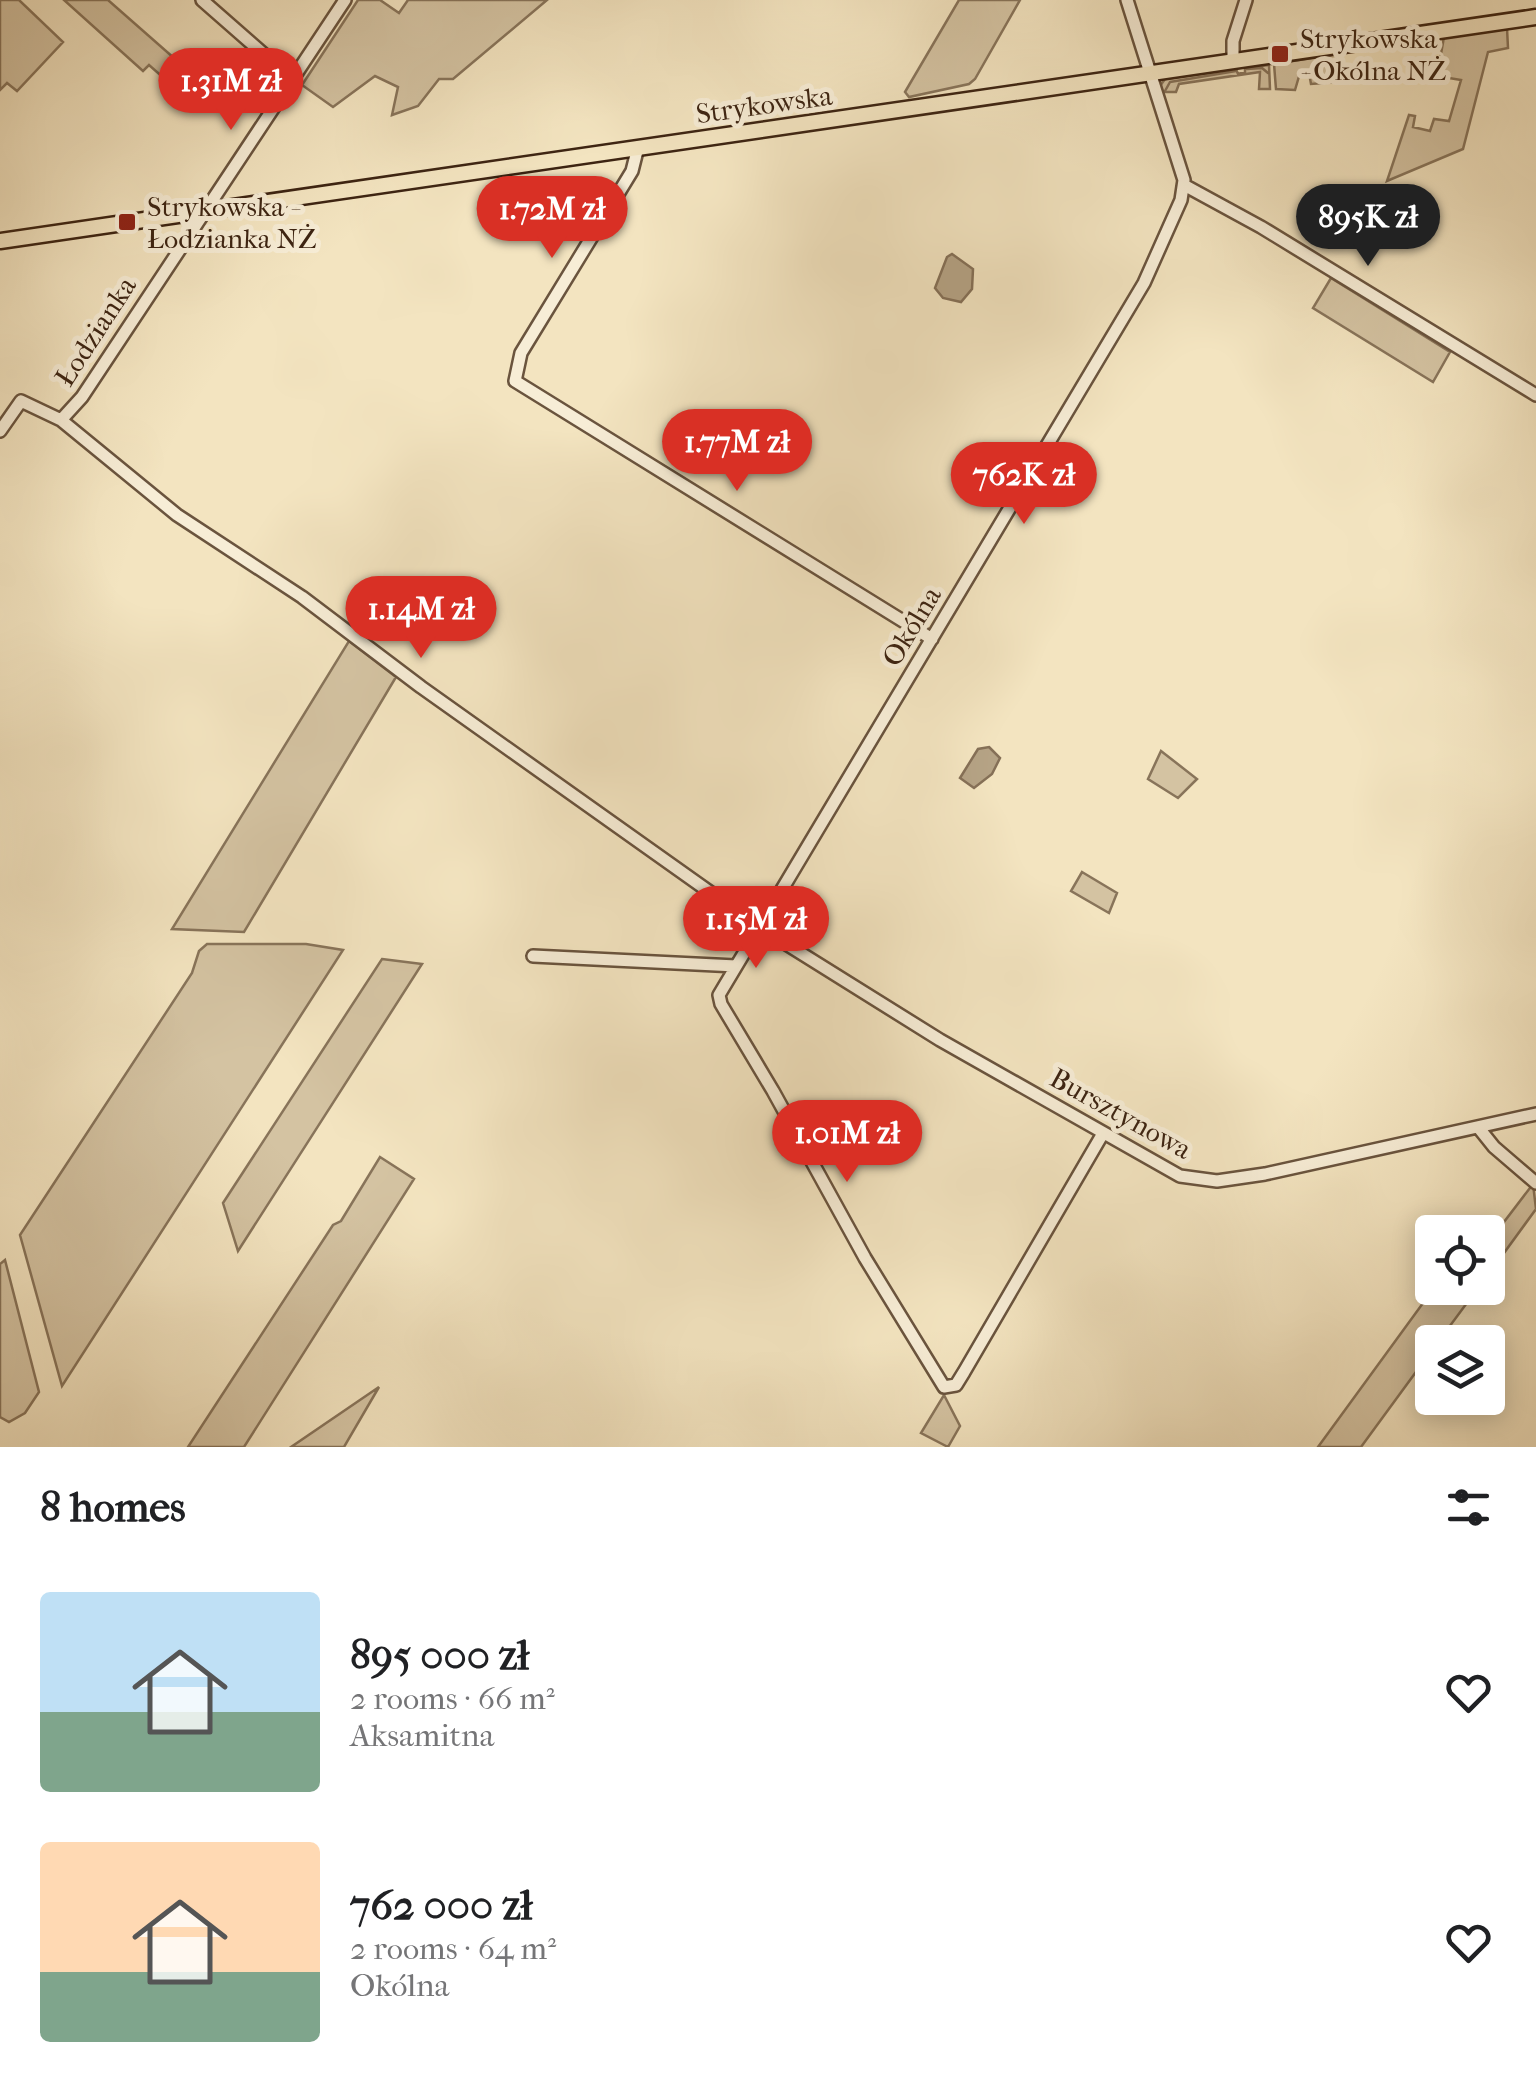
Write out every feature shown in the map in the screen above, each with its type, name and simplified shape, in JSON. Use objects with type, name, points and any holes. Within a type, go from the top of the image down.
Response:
[{"type":"main road","name":"Strykowska","points":[[0,240],[1536,18]]},
{"type":"street","points":[[202,0],[292,79]]},
{"type":"street","name":"Łodzianka","points":[[0,430],[22,401],[62,420],[75,408],[345,0]]},
{"type":"street","points":[[1128,0],[1184,185],[1536,395]]},
{"type":"street","points":[[1233,61],[1233,41],[1246,0]]},
{"type":"street","points":[[638,147],[632,171],[521,353],[516,382],[932,639]]},
{"type":"street","name":"Okólna","points":[[1102,1135],[956,1385],[944,1388],[865,1258],[774,1090],[721,1004],[719,994],[1144,283],[1184,185]]},
{"type":"street","name":"Bursztynowa","points":[[62,420],[177,515],[302,597],[759,927],[1102,1135],[1180,1176],[1217,1181],[1301,1167],[1536,1114]]},
{"type":"street","points":[[534,956],[736,966]]},
{"type":"street","points":[[1478,1127],[1494,1147],[1536,1184]]},
{"type":"shaded area","points":[[0,0],[19,0],[63,42],[17,91],[7,83],[0,90]]},
{"type":"shaded area","points":[[64,0],[108,0],[191,73],[174,87],[149,65],[143,71]]},
{"type":"shaded area","points":[[358,0],[380,0],[399,13],[408,0],[547,0],[453,79],[439,79],[418,106],[392,115],[398,87],[375,76],[333,107],[302,85]]},
{"type":"shaded area","points":[[959,0],[1020,0],[975,79],[969,84],[909,97],[905,92]]},
{"type":"shaded area","points":[[1507,28],[1508,48],[1488,52],[1463,149],[1387,181],[1409,115],[1415,116],[1413,127],[1430,131],[1434,119],[1449,121],[1461,80],[1437,76],[1444,37]]},
{"type":"shaded area","points":[[1342,53],[1337,82],[1311,84],[1309,73],[1300,73],[1295,90],[1276,89],[1274,64]]},
{"type":"shaded area","points":[[1269,65],[1270,89],[1259,89],[1260,72],[1179,84],[1176,92],[1162,92],[1160,86],[1165,79],[1236,69],[1238,74],[1245,72],[1245,68]]},
{"type":"shaded area","points":[[952,254],[973,269],[972,289],[961,302],[943,298],[935,288],[947,257]]},
{"type":"shaded area","points":[[1331,278],[1450,352],[1433,382],[1313,308]]},
{"type":"shaded area","points":[[349,641],[396,677],[244,932],[172,929]]},
{"type":"shaded area","points":[[989,747],[1000,758],[992,774],[974,788],[960,778],[978,749]]},
{"type":"shaded area","points":[[1161,751],[1197,779],[1178,798],[1148,779]]},
{"type":"shaded area","points":[[1082,872],[1117,893],[1109,913],[1071,891]]},
{"type":"shaded area","points":[[207,944],[306,944],[343,950],[62,1386],[20,1235],[192,973],[199,951]]},
{"type":"shaded area","points":[[382,959],[422,964],[238,1251],[223,1203]]},
{"type":"shaded area","points":[[380,1157],[414,1179],[244,1447],[188,1447],[333,1225],[341,1221]]},
{"type":"shaded area","points":[[1533,1184],[1536,1209],[1505,1252],[1505,1221]]},
{"type":"shaded area","points":[[5,1260],[39,1392],[25,1413],[9,1422],[0,1417],[0,1264]]},
{"type":"shaded area","points":[[1422,1305],[1465,1305],[1451,1325],[1415,1325],[1415,1373],[1361,1447],[1318,1447]]},
{"type":"shaded area","points":[[379,1387],[344,1447],[291,1447]]},
{"type":"shaded area","points":[[944,1395],[960,1426],[948,1447],[921,1433]]},
{"type":"waterway","points":[[1247,69],[1262,68],[1268,73]]},
{"type":"waterway","points":[[1165,91],[1170,82],[1236,71]]},
{"type":"place","name":"Strykowska - Okólna NŻ","points":[[1280,54]]},
{"type":"place","name":"Strykowska - Łodzianka NŻ","points":[[127,222]]}]
